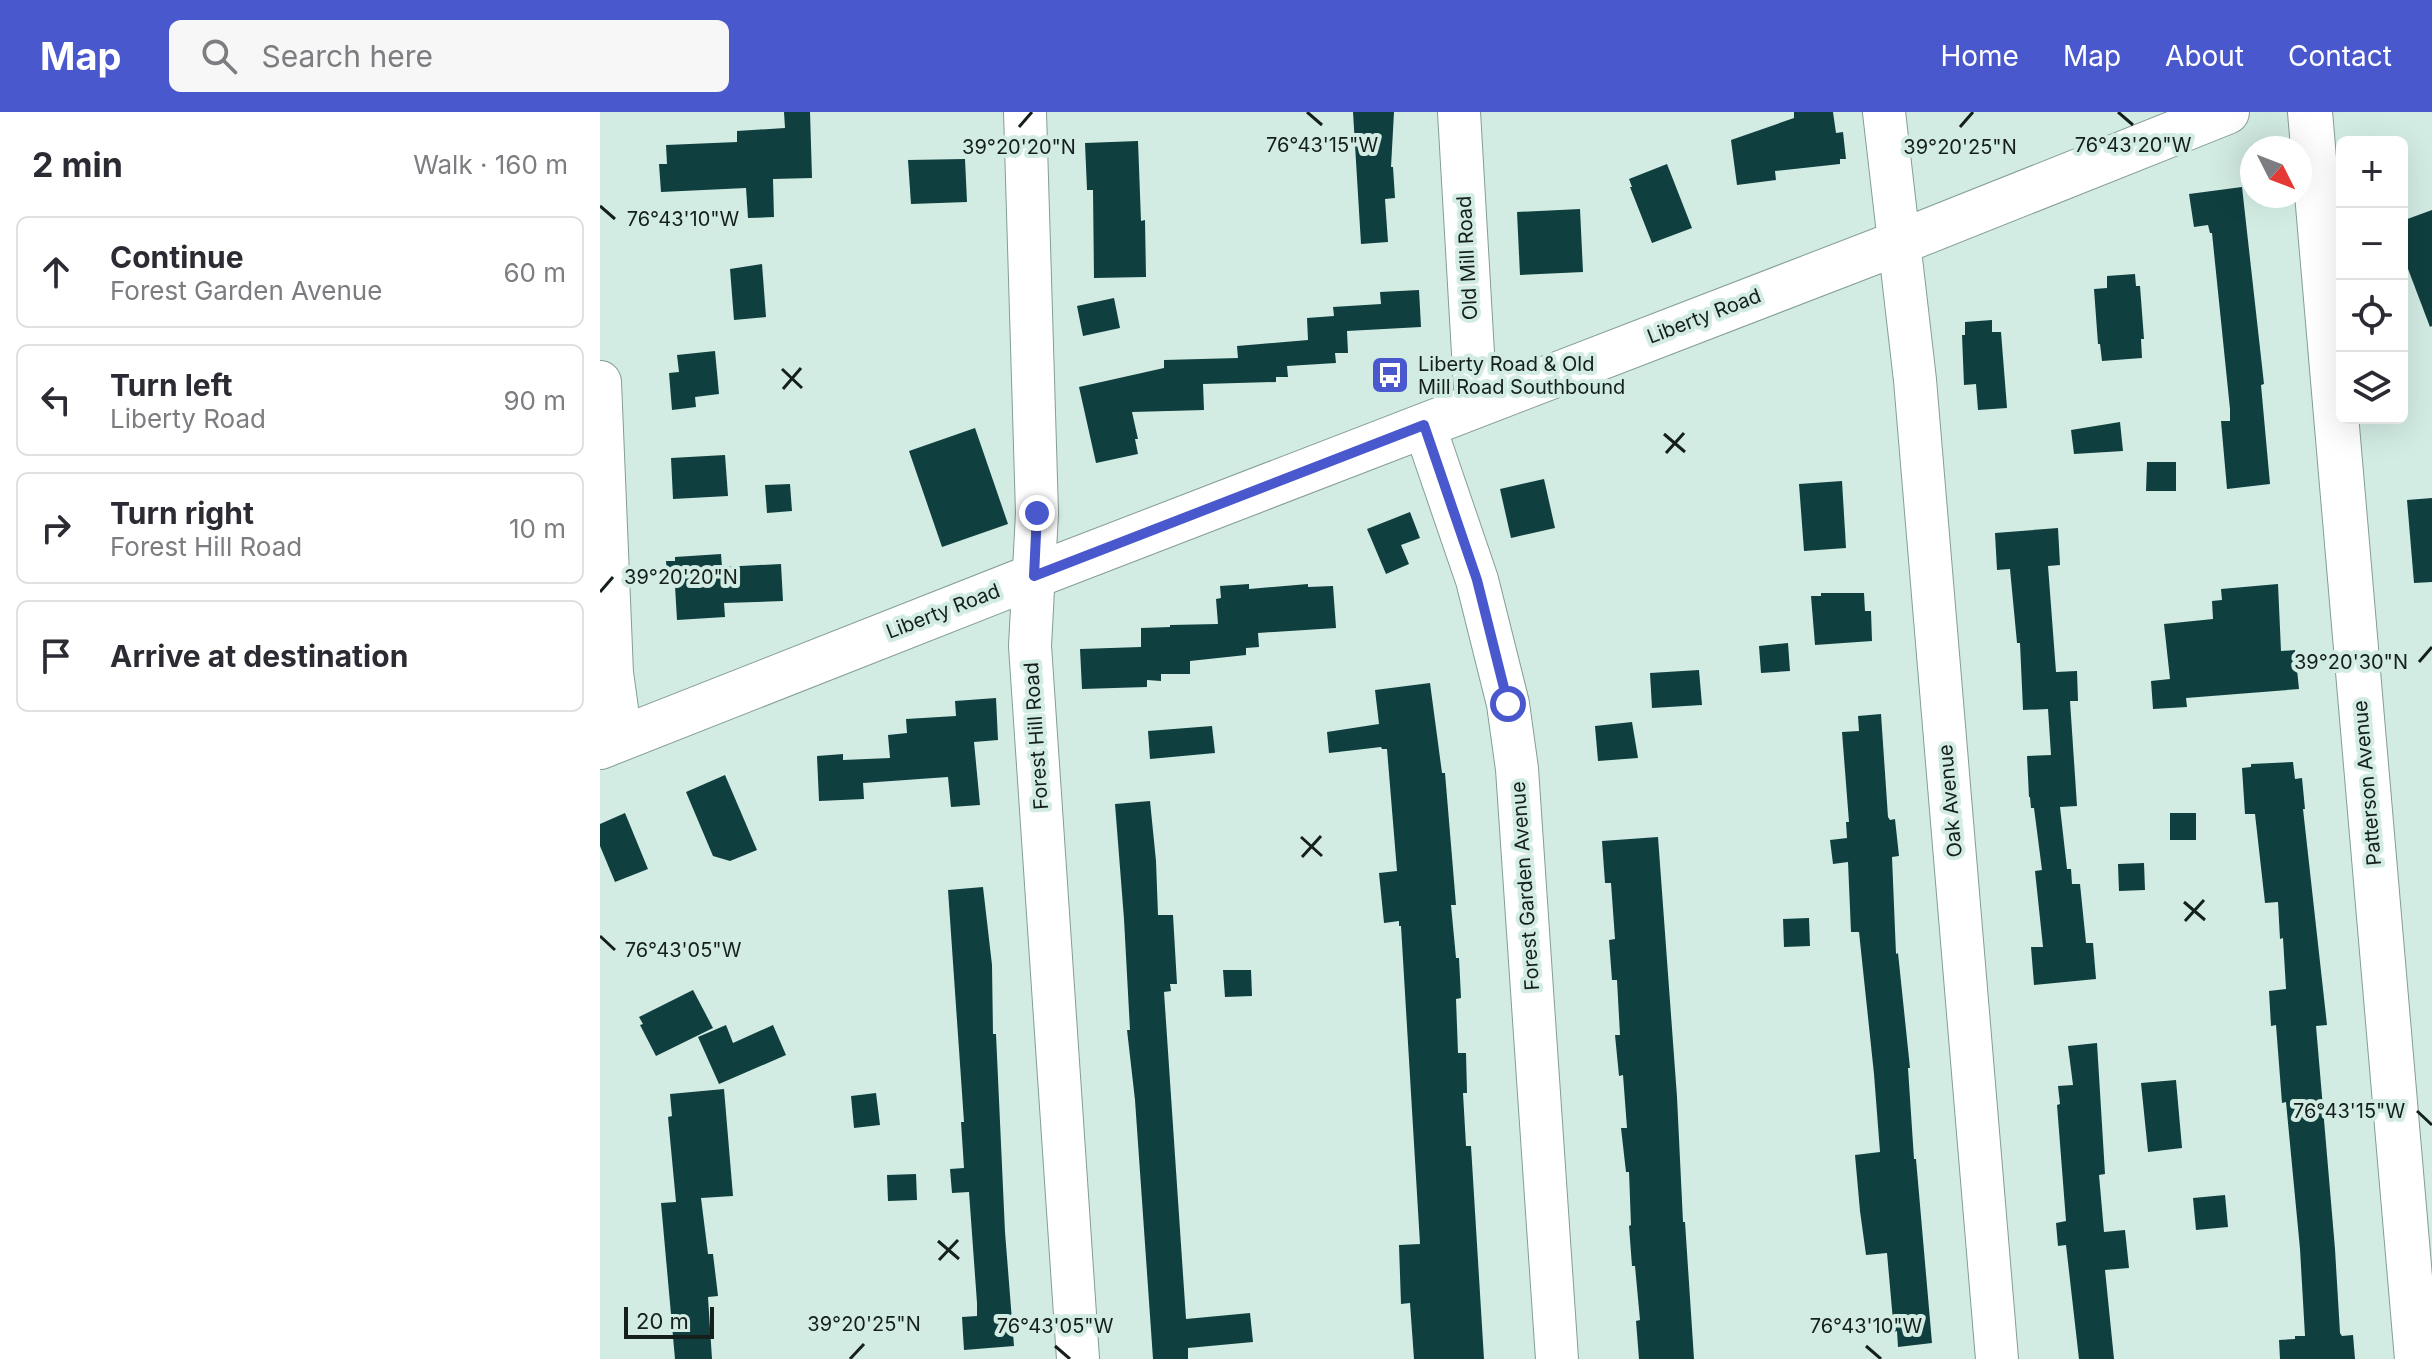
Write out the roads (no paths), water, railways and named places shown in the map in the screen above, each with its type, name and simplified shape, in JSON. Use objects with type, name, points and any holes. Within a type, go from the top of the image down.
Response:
[{"type":"main road","name":"Liberty Road","points":[[610,742],[1898,243],[2227,112]]},
{"type":"main road","name":"Patterson Avenue","points":[[2310,112],[2417,1359]]},
{"type":"street","name":"Forest Hill Road","points":[[1025,112],[1037,513],[1030,646],[1078,1359]]},
{"type":"street","name":"Old Mill Road","points":[[1459,112],[1476,405]]},
{"type":"street","name":"Oak Avenue","points":[[1884,112],[1915,380],[1997,1359]]},
{"type":"street","points":[[600,382],[612,673],[610,742]]},
{"type":"street","name":"Forest Garden Avenue","points":[[1424,425],[1477,580],[1508,704],[1517,769],[1557,1359]]},
{"type":"place","name":"Liberty Road & Old Mill Road Southbound","points":[[1390,375]]}]
